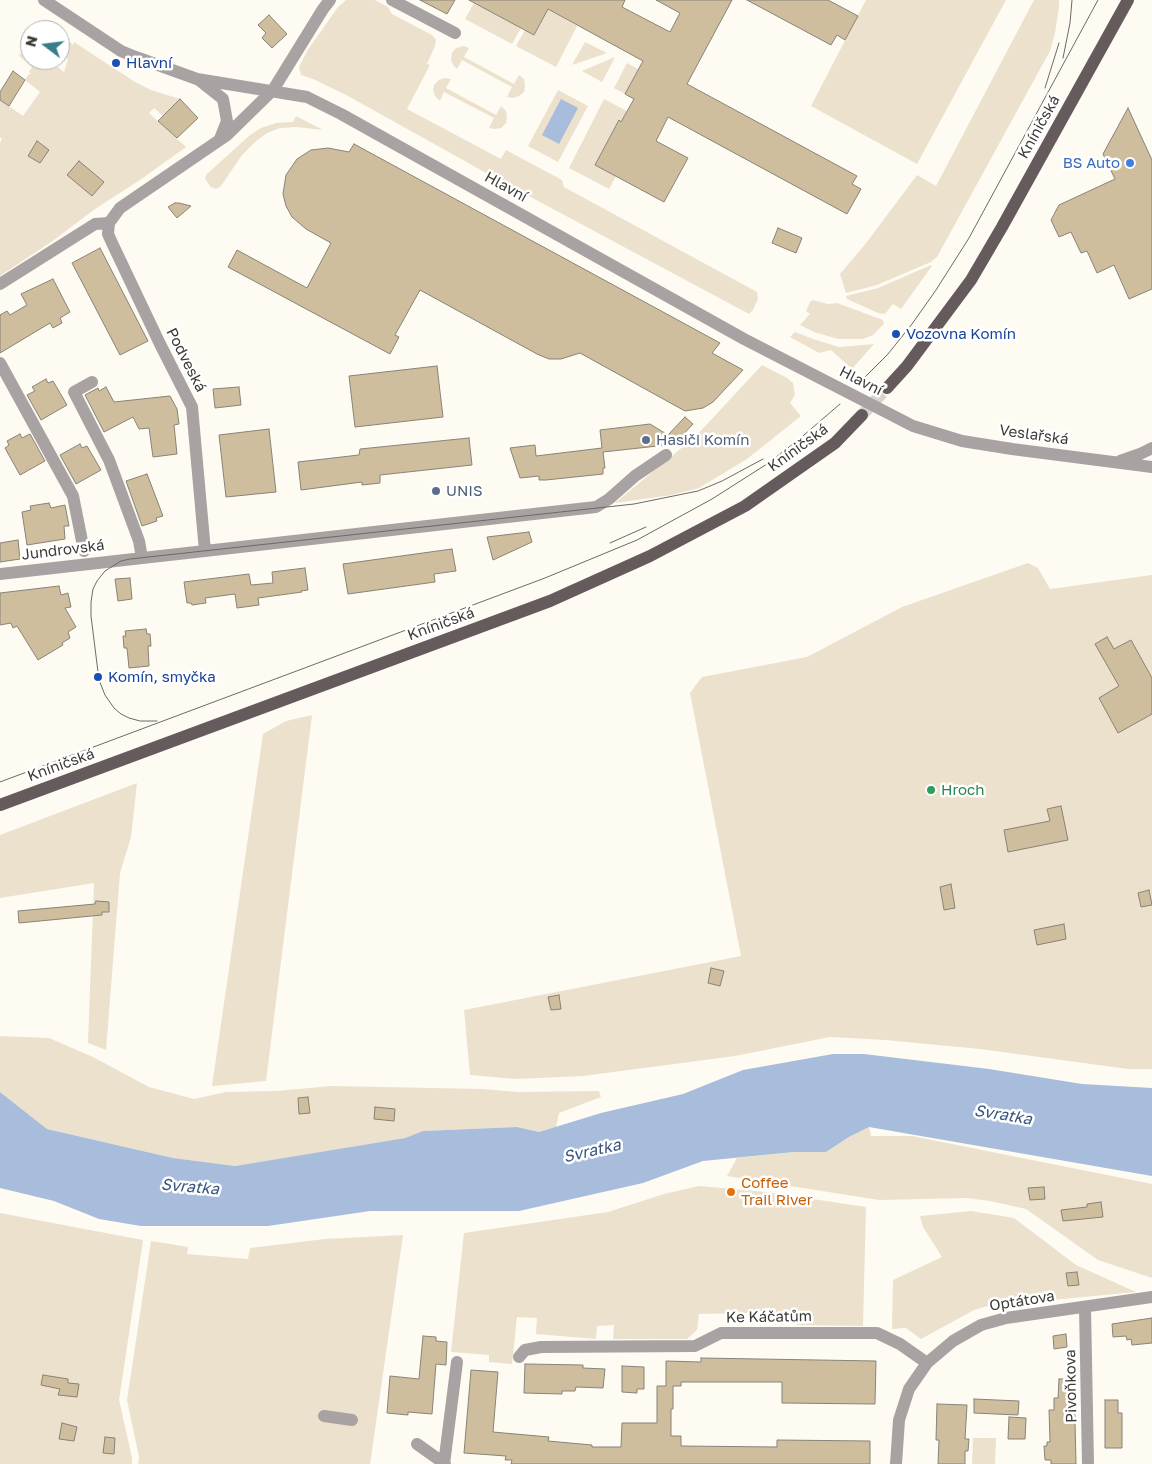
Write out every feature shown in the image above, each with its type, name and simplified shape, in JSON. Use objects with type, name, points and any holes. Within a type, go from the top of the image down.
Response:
[{"type":"main road","name":"Kníničská","points":[[886,388],[907,366],[971,280],[1128,0]]},
{"type":"main road","name":"Kníničská","points":[[0,805],[550,601],[623,569],[745,506],[836,443],[862,415]]},
{"type":"street","name":"Hlavní","points":[[44,0],[121,51],[197,79],[307,97],[341,114],[731,332],[913,426]]},
{"type":"street","points":[[0,284],[95,224],[109,223],[120,208],[228,135],[273,90],[330,0]]},
{"type":"street","points":[[392,0],[455,33]]},
{"type":"street","points":[[197,79],[223,99],[227,122],[220,140]]},
{"type":"street","name":"Podveská","points":[[109,223],[108,234],[192,407],[205,551]]},
{"type":"street","points":[[0,363],[73,496],[84,551]]},
{"type":"street","points":[[92,382],[74,392],[109,460],[139,541],[136,558]]},
{"type":"street","name":"Veslařská","points":[[913,426],[962,441],[1152,467]]},
{"type":"street","points":[[1117,462],[1152,448]]},
{"type":"street","name":"Jundrovská","points":[[0,574],[596,507],[609,499],[635,476],[666,455]]},
{"type":"street","name":"Optátova","points":[[896,1464],[899,1420],[909,1389],[927,1363],[953,1341],[983,1324],[1016,1316],[1152,1297]]},
{"type":"street","name":"Pivoňkova","points":[[1085,1307],[1088,1464]]},
{"type":"street","name":"Ke Káčatům","points":[[519,1357],[525,1350],[541,1346],[695,1346],[721,1333],[877,1333],[900,1344],[927,1363]]},
{"type":"street","points":[[417,1444],[444,1464],[457,1362]]},
{"type":"street","points":[[324,1416],[352,1420]]},
{"type":"shaded area","points":[[346,0],[375,0],[388,7],[392,14],[432,35],[436,40],[427,64],[430,65],[407,109],[501,159],[506,150],[562,180],[564,187],[757,292],[758,299],[753,310],[749,314],[497,179],[348,96],[301,75],[299,67],[307,51],[338,7]]},
{"type":"shaded area","points":[[866,0],[1006,0],[917,164],[811,106]]},
{"type":"shaded area","points":[[1034,0],[1059,0],[1055,33],[1050,51],[937,257],[931,262],[877,285],[846,293],[840,274],[867,242],[917,175],[936,186]]},
{"type":"shaded area","points":[[474,3],[521,28],[512,44],[465,19]]},
{"type":"shaded area","points":[[548,9],[577,26],[556,67],[516,46],[525,30],[534,35]]},
{"type":"shaded area","points":[[70,42],[73,45],[74,42],[135,82],[151,90],[180,99],[163,116],[154,108],[149,113],[186,147],[0,276],[0,143],[2,139],[0,137],[0,100],[23,116],[40,92],[25,80],[31,73],[29,72],[30,70],[62,70],[64,72],[65,70],[70,70]]},
{"type":"shaded area","points":[[585,42],[607,53],[572,65]]},
{"type":"shaded area","points":[[463,46],[469,48],[464,57],[514,84],[519,75],[524,79],[524,92],[513,98],[507,97],[512,87],[462,60],[457,69],[451,59],[452,53],[456,48]]},
{"type":"shaded area","points":[[615,57],[602,82],[582,71]]},
{"type":"shaded area","points":[[627,63],[638,69],[625,94],[614,88]]},
{"type":"shaded area","points":[[451,79],[446,88],[496,115],[501,106],[506,111],[506,123],[501,128],[489,128],[494,118],[444,92],[440,101],[435,96],[434,85],[439,80]]},
{"type":"shaded area","points":[[558,90],[588,106],[558,162],[528,146]]},
{"type":"shaded area","points":[[604,99],[627,111],[621,122],[618,121],[595,165],[616,176],[609,189],[569,168]]},
{"type":"shaded area","points":[[296,116],[323,130],[296,127],[280,128],[267,133],[242,155],[221,186],[216,189],[207,182],[205,178],[207,174],[250,135],[261,128],[276,123],[293,122]]},
{"type":"shaded area","points":[[931,265],[901,309],[893,304],[885,314],[878,313],[847,299],[846,296],[878,288]]},
{"type":"shaded area","points":[[813,300],[828,304],[837,303],[883,320],[884,324],[873,335],[863,339],[838,339],[814,332],[800,325],[810,314],[806,311]]},
{"type":"shaded area","points":[[795,332],[839,347],[874,344],[852,369],[831,350],[819,353],[790,337]]},
{"type":"shaded area","points":[[762,365],[793,383],[795,395],[790,403],[801,416],[747,459],[699,488],[672,495],[615,503],[696,436]]},
{"type":"shaded area","name":"Hroch","points":[[1028,563],[1038,568],[1050,589],[1152,575],[1152,1069],[1128,1069],[980,1049],[830,1037],[735,1056],[583,1076],[516,1079],[470,1075],[464,1010],[741,956],[690,693],[702,677],[807,657],[902,607]]},
{"type":"shaded area","points":[[312,715],[266,1081],[212,1086],[263,734],[286,721]]},
{"type":"shaded area","points":[[137,783],[131,837],[120,873],[106,1050],[88,1043],[94,883],[0,898],[0,835]]},
{"type":"shaded area","points":[[0,1036],[49,1038],[93,1057],[149,1087],[194,1099],[226,1092],[276,1091],[331,1086],[483,1089],[517,1092],[599,1091],[601,1097],[559,1113],[556,1127],[539,1132],[517,1127],[423,1131],[405,1138],[235,1166],[173,1158],[47,1129],[0,1092]]},
{"type":"shaded area","points":[[869,1127],[871,1136],[912,1136],[1152,1184],[1152,1278],[1098,1260],[1026,1209],[967,1198],[879,1200],[727,1176],[737,1158],[794,1152],[826,1152]]},
{"type":"shaded area","points":[[699,1186],[766,1192],[866,1207],[863,1326],[797,1325],[797,1312],[699,1314],[697,1330],[687,1339],[613,1339],[614,1325],[597,1326],[596,1339],[536,1334],[537,1318],[517,1317],[512,1364],[489,1362],[489,1355],[451,1352],[464,1233],[608,1212],[664,1194]]},
{"type":"shaded area","points":[[971,1211],[1014,1218],[1076,1265],[1136,1292],[988,1306],[974,1310],[921,1339],[906,1328],[892,1329],[893,1280],[942,1257],[923,1227],[920,1216]]},
{"type":"shaded area","points":[[0,1213],[143,1240],[119,1400],[132,1464],[0,1464]]},
{"type":"shaded area","points":[[403,1235],[370,1464],[138,1464],[139,1457],[127,1400],[151,1241],[188,1247],[187,1254],[248,1259],[250,1248],[325,1239]]},
{"type":"shaded area","points":[[973,1438],[996,1438],[995,1464],[972,1464]]},
{"type":"water","points":[[561,99],[578,108],[559,144],[542,135]]},
{"type":"water","name":"Svratka","points":[[833,1054],[864,1054],[989,1069],[1082,1084],[1152,1088],[1152,1176],[869,1127],[826,1152],[794,1152],[703,1161],[643,1183],[519,1211],[370,1211],[268,1226],[141,1226],[99,1219],[54,1201],[0,1188],[0,1092],[47,1129],[173,1158],[235,1166],[405,1138],[423,1131],[517,1127],[539,1132],[601,1113],[683,1094],[743,1070]]},
{"type":"building","points":[[420,0],[455,0],[447,14]]},
{"type":"building","points":[[469,0],[625,0],[622,7],[670,32],[680,13],[656,0],[732,0],[687,84],[857,176],[852,184],[861,189],[847,214],[668,117],[656,141],[688,158],[664,202],[595,165],[619,120],[621,122],[634,99],[625,94],[643,61],[548,9],[534,35]]},
{"type":"building","points":[[747,0],[828,0],[858,16],[845,40],[837,35],[831,45]]},
{"type":"building","points":[[269,15],[287,34],[272,48],[262,38],[266,33],[258,25]]},
{"type":"building","points":[[13,71],[25,80],[9,106],[0,100],[0,92]]},
{"type":"building","points":[[180,99],[198,118],[177,138],[158,121]]},
{"type":"building","points":[[1128,108],[1152,160],[1152,289],[1129,299],[1114,265],[1097,273],[1087,251],[1081,253],[1071,232],[1059,237],[1051,220],[1059,205],[1115,179],[1103,154]]},
{"type":"building","points":[[37,141],[49,150],[40,163],[28,156]]},
{"type":"building","points":[[354,144],[720,343],[712,353],[743,370],[713,402],[703,408],[685,411],[580,353],[561,359],[549,359],[537,354],[420,290],[395,335],[399,337],[390,354],[228,267],[237,250],[307,288],[331,243],[306,229],[292,217],[286,206],[283,194],[286,175],[297,159],[311,150],[328,148],[349,152]]},
{"type":"building","points":[[79,161],[104,182],[92,196],[67,175]]},
{"type":"building","points":[[175,203],[191,206],[177,218],[168,207]]},
{"type":"building","points":[[778,228],[802,238],[796,253],[772,243]]},
{"type":"building","points":[[100,248],[148,341],[120,355],[72,263]]},
{"type":"building","points":[[53,279],[70,312],[60,318],[62,323],[53,328],[50,323],[0,353],[0,315],[7,311],[10,315],[27,305],[21,294]]},
{"type":"building","points":[[437,366],[443,417],[355,427],[349,376]]},
{"type":"building","points":[[46,379],[48,383],[53,381],[67,405],[41,420],[27,395],[35,391],[32,387]]},
{"type":"building","points":[[106,387],[114,402],[170,396],[177,409],[179,424],[174,425],[177,454],[153,457],[149,428],[139,429],[133,417],[104,432],[85,395],[98,388],[99,391]]},
{"type":"building","points":[[239,387],[241,405],[215,408],[213,389]]},
{"type":"building","points":[[685,417],[693,424],[678,440],[685,443],[603,452],[605,468],[603,468],[603,474],[546,480],[539,480],[539,476],[520,478],[510,448],[535,445],[536,456],[602,448],[600,430],[650,424],[668,435]]},
{"type":"building","points":[[269,429],[276,492],[226,497],[219,435]]},
{"type":"building","points":[[20,434],[22,438],[30,434],[45,461],[20,475],[5,448],[9,445],[7,441]]},
{"type":"building","points":[[469,438],[472,465],[380,475],[380,483],[362,485],[362,482],[301,490],[298,462],[359,455],[360,449]]},
{"type":"building","points":[[80,444],[82,448],[87,446],[101,470],[76,484],[60,455]]},
{"type":"building","points":[[147,474],[163,516],[156,518],[157,521],[142,526],[126,481]]},
{"type":"building","points":[[49,503],[51,508],[65,505],[69,526],[64,526],[65,539],[27,545],[22,512],[31,510],[30,506]]},
{"type":"building","points":[[529,532],[532,542],[493,560],[487,537]]},
{"type":"building","points":[[18,540],[20,559],[0,562],[0,543]]},
{"type":"building","points":[[452,549],[456,571],[434,574],[435,582],[348,594],[343,564]]},
{"type":"building","points":[[305,568],[308,590],[258,598],[259,605],[237,608],[235,594],[205,598],[206,603],[192,605],[187,603],[184,582],[249,574],[251,585],[273,583],[272,572]]},
{"type":"building","points":[[130,578],[132,599],[118,601],[115,579]]},
{"type":"building","points":[[59,586],[61,595],[68,593],[71,607],[65,608],[76,627],[68,632],[70,638],[62,643],[63,645],[38,660],[17,626],[13,628],[11,623],[0,625],[0,593]]},
{"type":"building","points":[[146,629],[147,634],[150,634],[151,646],[148,646],[149,666],[129,668],[127,648],[124,648],[123,636],[126,636],[125,631]]},
{"type":"building","points":[[1107,637],[1114,649],[1131,640],[1152,678],[1152,714],[1118,733],[1099,698],[1119,686],[1095,644]]},
{"type":"building","points":[[1061,806],[1068,840],[1008,852],[1004,830],[1050,821],[1047,809]]},
{"type":"building","points":[[951,884],[955,908],[944,910],[940,887]]},
{"type":"building","points":[[1149,890],[1152,905],[1141,907],[1138,893]]},
{"type":"building","points":[[96,901],[109,902],[109,912],[102,912],[102,915],[19,923],[18,911],[95,904]]},
{"type":"building","points":[[1064,924],[1066,939],[1037,945],[1034,930]]},
{"type":"building","points":[[711,968],[724,971],[720,986],[708,983]]},
{"type":"building","points":[[559,995],[561,1009],[551,1010],[548,997]]},
{"type":"building","points":[[308,1097],[310,1113],[299,1114],[298,1098]]},
{"type":"building","points":[[375,1107],[395,1109],[394,1121],[374,1119]]},
{"type":"building","points":[[1044,1187],[1045,1199],[1030,1200],[1028,1188]]},
{"type":"building","points":[[1101,1202],[1103,1217],[1063,1221],[1061,1210],[1087,1207],[1087,1204]]},
{"type":"building","points":[[1077,1272],[1079,1285],[1068,1286],[1066,1273]]},
{"type":"building","points":[[1152,1318],[1152,1343],[1132,1345],[1131,1339],[1127,1340],[1126,1336],[1113,1337],[1112,1324]]},
{"type":"building","points":[[1066,1334],[1067,1347],[1054,1349],[1053,1336]]},
{"type":"building","points":[[423,1336],[436,1337],[436,1341],[447,1342],[446,1365],[436,1364],[432,1414],[408,1412],[408,1415],[387,1413],[390,1376],[419,1379]]},
{"type":"building","points":[[701,1358],[876,1361],[875,1404],[782,1403],[782,1382],[681,1382],[681,1386],[673,1386],[673,1409],[671,1409],[671,1436],[681,1436],[681,1446],[777,1447],[777,1440],[870,1441],[870,1464],[511,1464],[512,1460],[505,1460],[506,1456],[464,1453],[471,1370],[498,1372],[493,1432],[549,1437],[548,1441],[592,1445],[592,1447],[621,1447],[622,1423],[657,1423],[657,1386],[666,1386],[666,1361],[701,1362]]},
{"type":"building","points":[[525,1364],[583,1365],[583,1368],[605,1369],[603,1388],[576,1387],[575,1391],[562,1391],[562,1394],[524,1393]]},
{"type":"building","points":[[622,1366],[644,1367],[644,1389],[637,1389],[637,1393],[622,1392]]},
{"type":"building","points":[[43,1375],[68,1379],[68,1383],[79,1384],[77,1397],[58,1395],[60,1389],[41,1385]]},
{"type":"building","points":[[1059,1379],[1074,1379],[1076,1464],[1051,1464],[1051,1460],[1045,1460],[1044,1446],[1047,1446],[1047,1442],[1050,1442],[1049,1410],[1054,1410],[1054,1398],[1058,1398]]},
{"type":"building","points":[[974,1399],[1019,1401],[1018,1415],[974,1413]]},
{"type":"building","points":[[1105,1400],[1118,1400],[1118,1413],[1122,1413],[1122,1448],[1105,1448]]},
{"type":"building","points":[[937,1404],[967,1405],[965,1439],[969,1439],[968,1451],[965,1451],[965,1464],[938,1464],[939,1440],[936,1440]]},
{"type":"building","points":[[1009,1417],[1026,1418],[1025,1439],[1008,1439]]},
{"type":"building","points":[[62,1423],[77,1427],[74,1441],[59,1439]]},
{"type":"building","points":[[105,1437],[115,1438],[114,1454],[103,1453]]},
{"type":"tunnel","points":[[862,415],[887,388]]},
{"type":"tram line","points":[[1063,58],[1070,23],[1072,0]]},
{"type":"tram line","points":[[865,377],[888,354],[912,324],[969,238],[1098,0]]},
{"type":"tram line","points":[[1045,88],[1059,43]]},
{"type":"tram line","points":[[0,782],[545,578],[637,540],[712,499],[767,464],[840,404]]},
{"type":"tram line","points":[[157,721],[140,721],[121,714],[105,695],[99,680],[91,616],[93,589],[105,571],[121,561],[634,504],[698,491],[722,481],[763,459]]},
{"type":"tram line","points":[[610,543],[646,527]]},
{"type":"place","name":"Hlavní","points":[[116,63]]},
{"type":"place","name":"BS Auto","points":[[1130,163]]},
{"type":"place","name":"Vozovna Komín","points":[[896,334]]},
{"type":"place","name":"Hasiči Komín","points":[[646,440]]},
{"type":"place","name":"UNIS","points":[[436,491]]},
{"type":"place","name":"Komín, smyčka","points":[[98,677]]},
{"type":"place","name":"Hroch","points":[[931,790]]},
{"type":"place","name":"Coffee Trail River","points":[[731,1192]]}]
